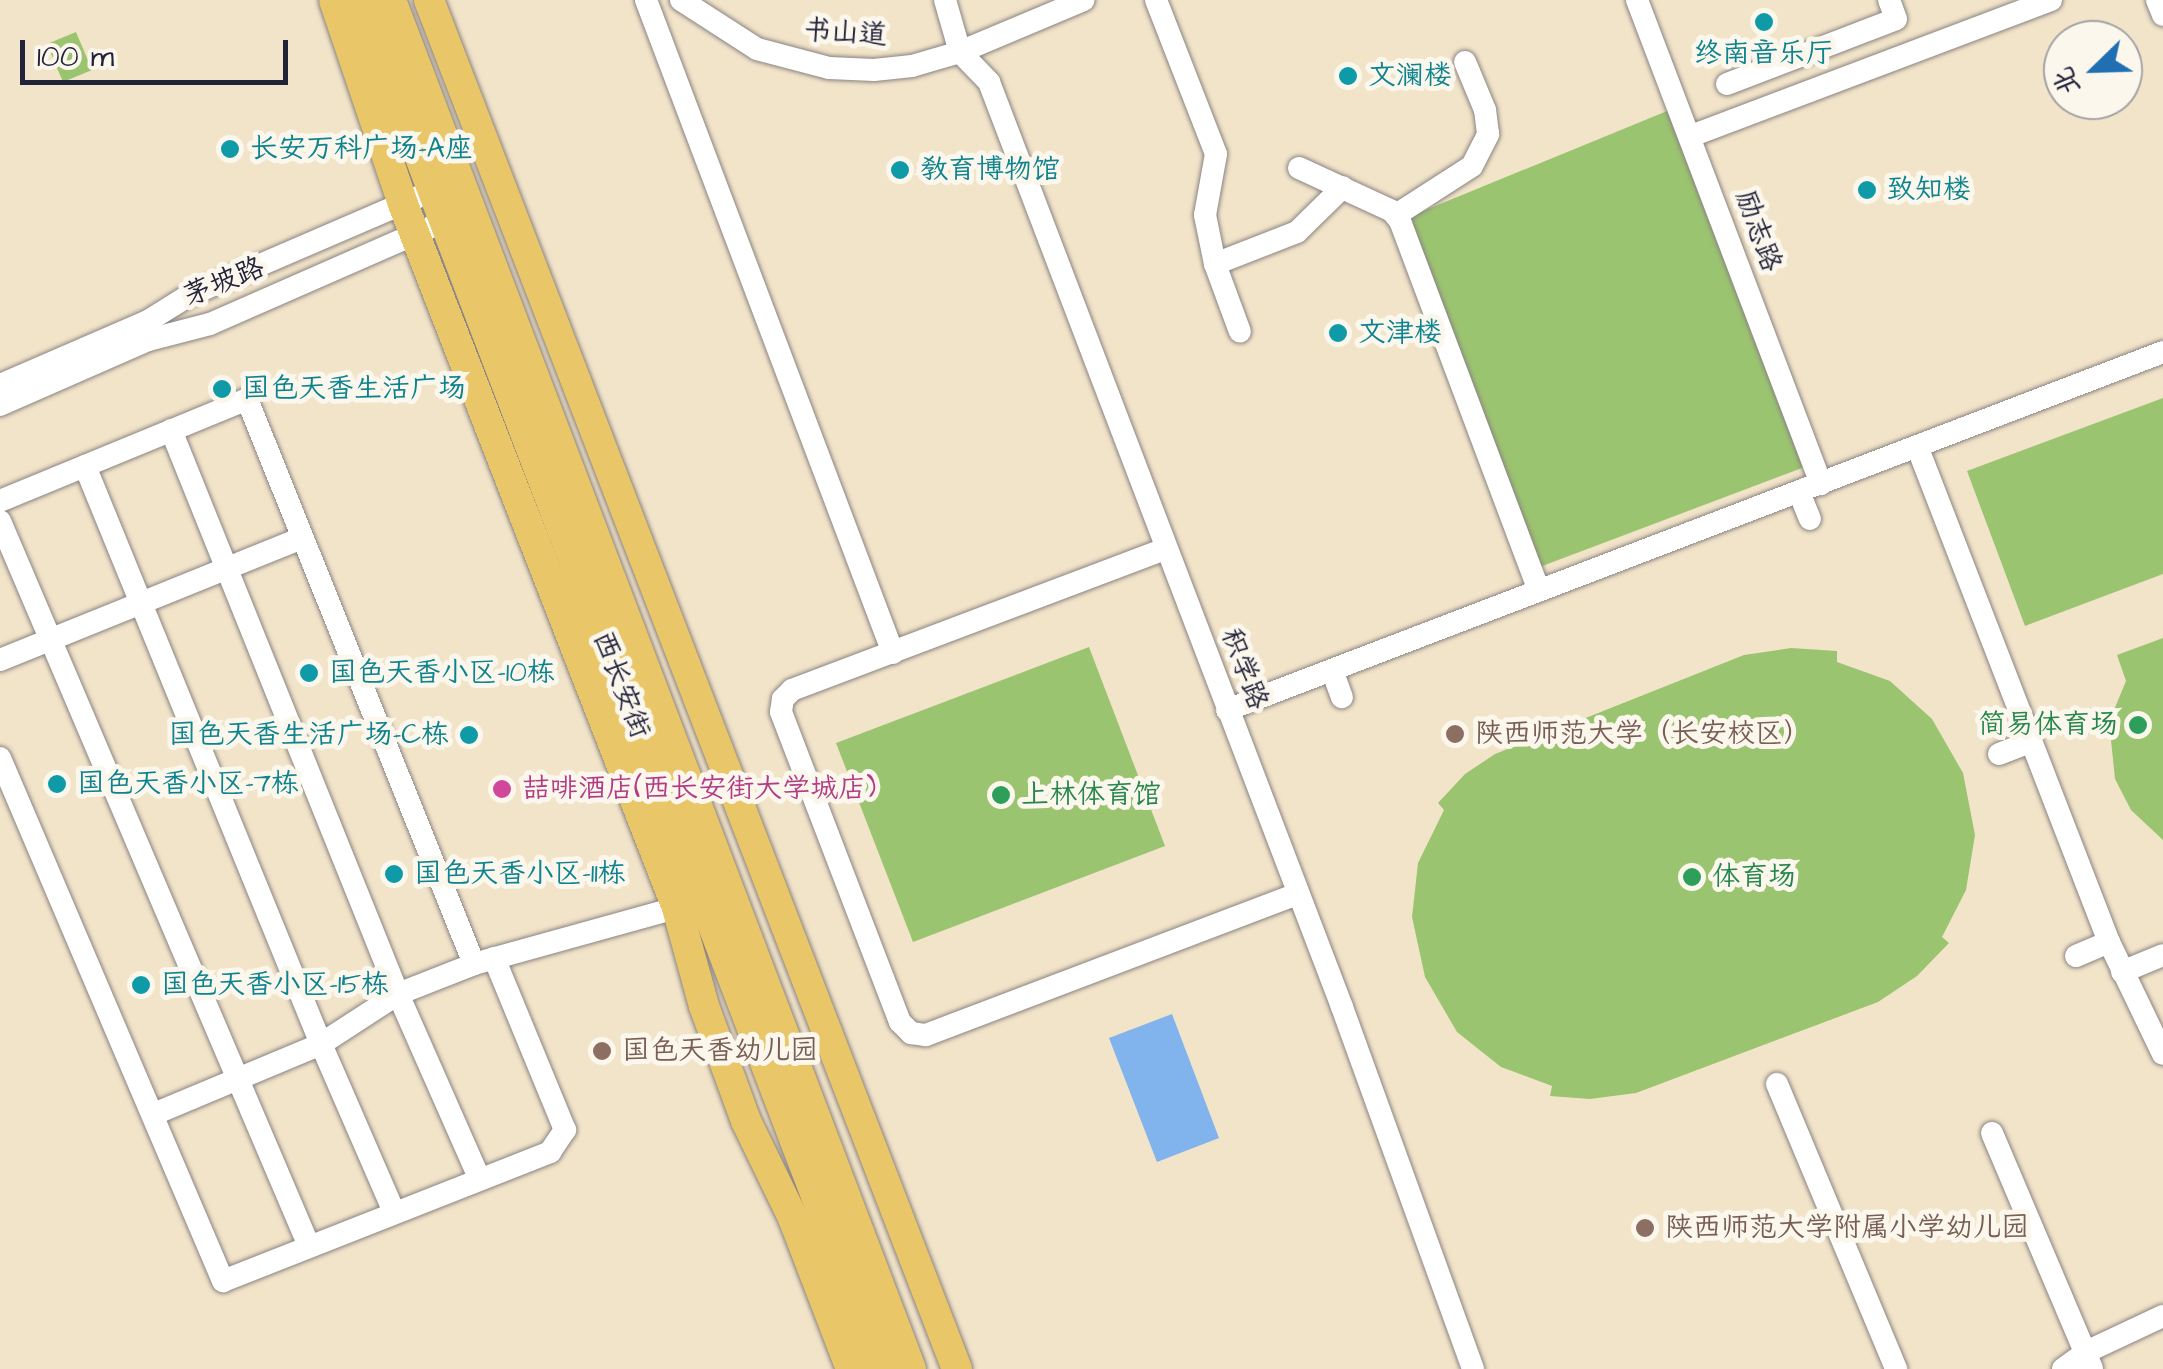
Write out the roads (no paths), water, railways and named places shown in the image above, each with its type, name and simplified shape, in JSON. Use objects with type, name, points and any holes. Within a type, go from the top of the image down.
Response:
[{"type":"main road","points":[[334,0],[403,204],[443,222]]},
{"type":"main road","name":"西长安街","points":[[360,0],[445,186]]},
{"type":"main road","name":"西长安街","points":[[391,0],[445,186],[443,222],[690,904],[882,1369]]},
{"type":"main road","points":[[429,0],[957,1369]]},
{"type":"main road","name":"西长安街","points":[[443,222],[911,1369]]},
{"type":"main road","points":[[690,904],[704,1006],[746,1122],[793,1218],[851,1369]]},
{"type":"street","points":[[646,0],[893,653]]},
{"type":"street","name":"书山道","points":[[680,0],[757,49],[790,61],[874,70],[912,66],[960,52],[1084,0]]},
{"type":"street","name":"积学路","points":[[945,0],[960,52],[988,82],[1298,894],[1473,1369]]},
{"type":"street","points":[[1156,0],[1216,154],[1205,215],[1214,264],[1240,332]]},
{"type":"street","name":"励志路","points":[[1636,0],[1691,136],[1810,488],[1810,518]]},
{"type":"street","points":[[1727,84],[1896,20],[1889,0]]},
{"type":"street","points":[[1691,136],[2051,0]]},
{"type":"street","points":[[2157,0],[2163,14]]},
{"type":"street","points":[[1396,215],[1472,166],[1488,134],[1485,110],[1464,62]]},
{"type":"street","points":[[1300,168],[1396,215],[1539,591]]},
{"type":"street","name":"茅坡路","points":[[0,386],[445,186]]},
{"type":"street","points":[[1214,264],[1298,232],[1342,187]]},
{"type":"street","name":"茅坡路","points":[[0,405],[148,340],[210,324],[443,222]]},
{"type":"street","points":[[342,230],[354,260]]},
{"type":"street","points":[[1227,710],[2163,352]]},
{"type":"street","points":[[0,501],[247,399],[300,539],[484,961],[565,1130],[550,1152],[223,1281],[0,758]]},
{"type":"street","points":[[170,430],[398,994],[479,1178]]},
{"type":"street","points":[[1916,446],[2122,972],[2163,1054]]},
{"type":"street","points":[[85,466],[320,1044],[394,1212]]},
{"type":"street","points":[[0,521],[308,1246]]},
{"type":"street","points":[[0,660],[300,539]]},
{"type":"street","points":[[1166,549],[792,690],[781,712],[900,1022],[911,1033],[926,1035],[1298,894]]},
{"type":"street","points":[[1332,670],[1342,697]]},
{"type":"street","points":[[1999,754],[2031,742]]},
{"type":"street","points":[[154,1114],[320,1044],[398,994],[484,961],[690,904]]},
{"type":"street","points":[[2076,956],[2110,942]]},
{"type":"street","points":[[2122,972],[2163,955]]},
{"type":"street","points":[[1777,1084],[1896,1369]]},
{"type":"street","points":[[1992,1133],[2089,1360]]},
{"type":"street","points":[[2063,1369],[2089,1360],[2163,1316]]},
{"type":"water","points":[[1172,1014],[1219,1138],[1157,1162],[1109,1038]]},
{"type":"place","name":"终南音乐厅","points":[[1764,22]]},
{"type":"place","name":"文澜楼","points":[[1348,76]]},
{"type":"place","name":"长安万科广场-A座","points":[[230,149]]},
{"type":"place","name":"教育博物馆","points":[[900,170]]},
{"type":"place","name":"致知楼","points":[[1867,190]]},
{"type":"place","name":"文津楼","points":[[1338,333]]},
{"type":"place","name":"国色天香生活广场","points":[[222,389]]},
{"type":"place","name":"国色天香小区-10栋","points":[[309,673]]},
{"type":"place","name":"简易体育场","points":[[2138,725]]},
{"type":"place","name":"陕西师范大学（长安校区）","points":[[1455,734]]},
{"type":"place","name":"国色天香生活广场-C栋","points":[[469,735]]},
{"type":"place","name":"国色天香小区-7栋","points":[[57,784]]},
{"type":"place","name":"喆啡酒店(西长安街大学城店)","points":[[502,789]]},
{"type":"place","name":"上林体育馆","points":[[1001,795]]},
{"type":"place","name":"国色天香小区-11栋","points":[[394,874]]},
{"type":"place","name":"体育场","points":[[1692,877]]},
{"type":"place","name":"国色天香小区-15栋","points":[[141,985]]},
{"type":"place","name":"国色天香幼儿园","points":[[602,1051]]},
{"type":"place","name":"陕西师范大学附属小学幼儿园","points":[[1645,1228]]}]
